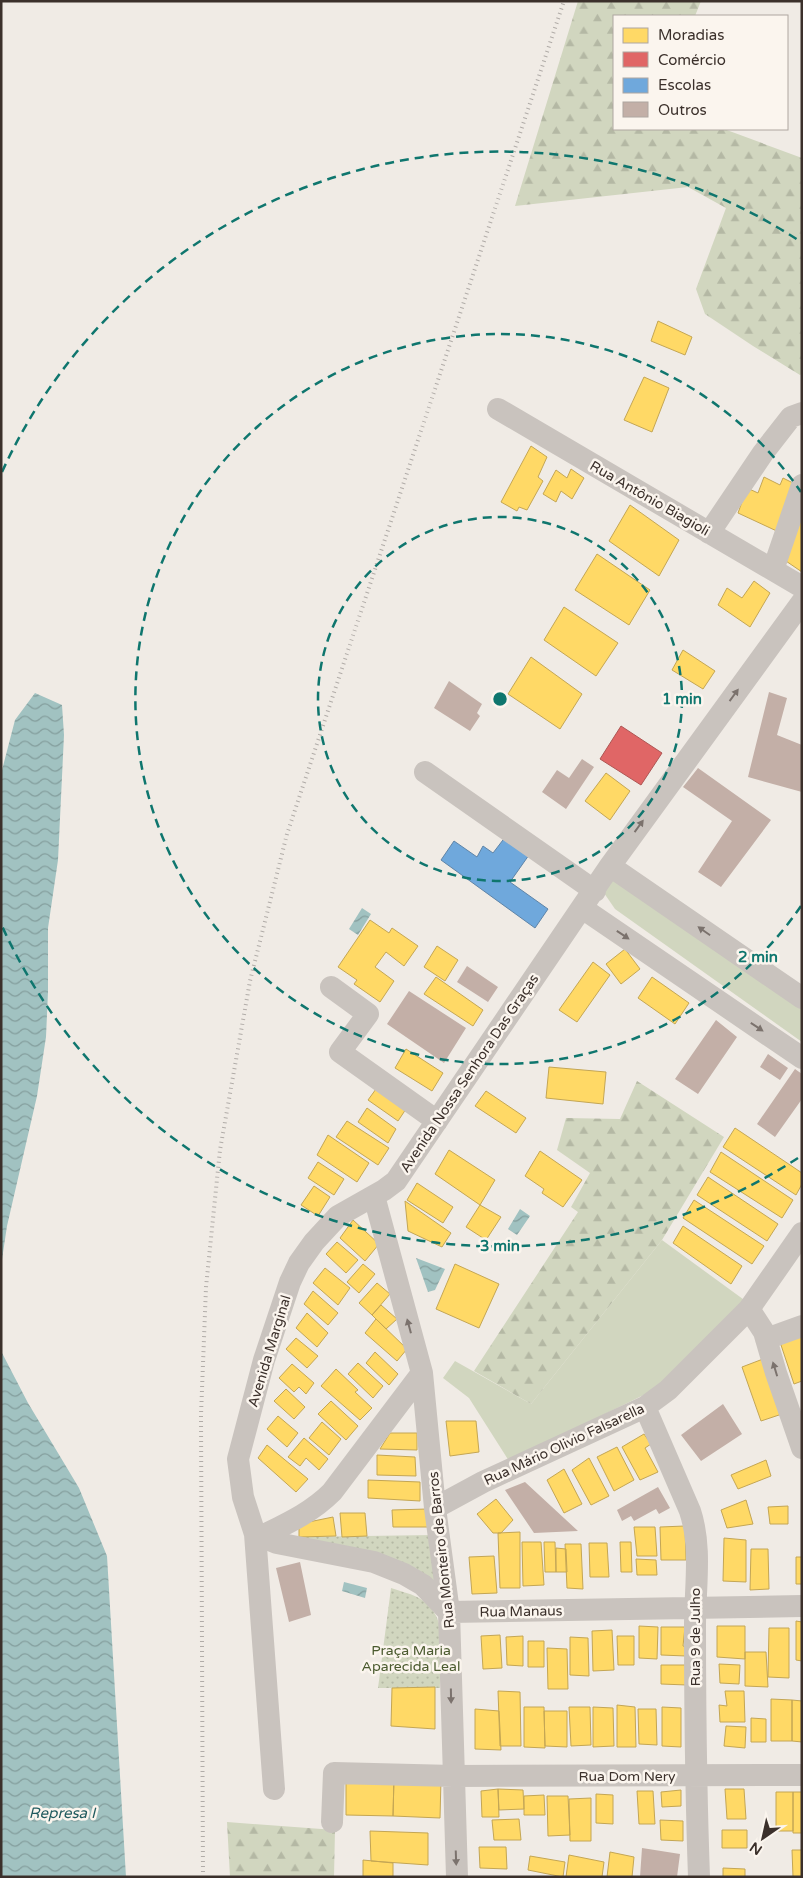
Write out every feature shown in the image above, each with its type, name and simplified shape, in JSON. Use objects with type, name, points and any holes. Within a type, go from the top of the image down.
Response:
[{"type":"street","name":"Rua Antônio Biagioli","points":[[498,408],[802,587]]},
{"type":"street","points":[[709,533],[763,452],[791,417],[802,413]]},
{"type":"street","points":[[773,570],[802,486]]},
{"type":"street","name":"Avenida Nossa Senhora Das Graças","points":[[374,1196],[396,1181],[470,1069],[610,866],[802,602]]},
{"type":"street","points":[[425,772],[588,899],[802,1058]]},
{"type":"street","points":[[610,866],[802,998]]},
{"type":"street","points":[[331,988],[368,1014],[340,1052],[437,1121]]},
{"type":"street","points":[[258,1535],[309,1512],[320,1505],[332,1492],[422,1373],[374,1196]]},
{"type":"street","name":"Avenida Marginal","points":[[274,1789],[258,1535],[250,1523],[243,1497],[238,1459],[264,1360],[290,1282],[299,1263],[314,1242],[338,1216],[374,1196]]},
{"type":"street","name":"Rua Mário Olivio Falsarella","points":[[435,1508],[483,1482],[645,1407],[668,1390],[749,1309],[802,1233]]},
{"type":"street","points":[[749,1309],[764,1332],[776,1373],[793,1393],[802,1448]]},
{"type":"street","points":[[766,1339],[802,1326]]},
{"type":"street","name":"Rua Monteiro de Barros","points":[[422,1373],[435,1508],[449,1612],[456,1877]]},
{"type":"street","name":"Rua 9 de Julho","points":[[645,1407],[695,1526],[697,1545],[695,1608],[696,1776],[699,1877]]},
{"type":"street","points":[[258,1535],[277,1542],[374,1562],[389,1568],[423,1585],[449,1612]]},
{"type":"street","name":"Rua Manaus","points":[[449,1612],[802,1606]]},
{"type":"street","name":"Rua Dom Nery","points":[[332,1822],[334,1773],[453,1776],[802,1775]]},
{"type":"green space","points":[[578,1],[701,1],[695,15],[613,15],[613,130],[727,130],[802,158],[802,374],[800,375],[753,346],[705,314],[696,289],[726,208],[688,187],[515,206]]},
{"type":"green space","points":[[615,877],[802,1005],[802,1042],[615,909],[604,893]]},
{"type":"green space","points":[[637,1081],[724,1137],[662,1240],[531,1404],[474,1371],[578,1212],[571,1207],[590,1173],[557,1150],[566,1118],[620,1119]]},
{"type":"green space","points":[[662,1240],[747,1302],[662,1386],[509,1461],[469,1398],[443,1378],[455,1361],[531,1404]]},
{"type":"green space","points":[[434,1535],[440,1584],[294,1537]]},
{"type":"green space","name":"Praça Maria Aparecida Leal","points":[[391,1588],[417,1597],[428,1604],[435,1614],[442,1637],[440,1688],[378,1688]]},
{"type":"green space","points":[[227,1822],[335,1830],[334,1877],[230,1877]]},
{"type":"water","points":[[35,693],[62,705],[64,735],[58,860],[48,928],[46,1037],[37,1096],[7,1226],[1,1266],[1,774],[15,720]]},
{"type":"water","points":[[362,908],[371,914],[358,935],[349,929]]},
{"type":"water","points":[[520,1209],[530,1216],[517,1235],[508,1229]]},
{"type":"water","points":[[416,1258],[445,1269],[435,1290],[428,1292]]},
{"type":"water","name":"Represa I","points":[[1,1351],[28,1403],[79,1488],[107,1556],[126,1877],[1,1877]]},
{"type":"water","points":[[344,1582],[367,1588],[365,1598],[342,1591]]},
{"type":"building: Moradias","points":[[658,321],[692,337],[685,355],[651,341]]},
{"type":"building: Moradias","points":[[644,377],[669,388],[652,432],[624,420]]},
{"type":"building: Moradias","points":[[531,446],[547,457],[538,477],[543,481],[527,510],[519,507],[517,511],[501,502]]},
{"type":"building: Moradias","points":[[571,469],[584,478],[572,499],[561,491],[556,502],[543,494],[556,470],[567,478]]},
{"type":"building: Moradias","points":[[764,477],[780,485],[783,478],[799,486],[781,533],[738,513],[747,488],[758,493]]},
{"type":"building: Moradias","points":[[630,505],[679,540],[659,576],[609,541]]},
{"type":"building: Moradias","points":[[802,516],[802,572],[783,559]]},
{"type":"building: Moradias","points":[[597,554],[650,590],[629,625],[575,590]]},
{"type":"building: Moradias","points":[[754,581],[770,593],[750,627],[718,605],[727,588],[742,598]]},
{"type":"building: Moradias","points":[[564,607],[618,643],[596,676],[544,640]]},
{"type":"building: Moradias","points":[[683,650],[715,671],[703,689],[672,670]]},
{"type":"building: Moradias","points":[[531,657],[582,694],[560,729],[508,694]]},
{"type":"building: Moradias","points":[[606,773],[630,791],[610,820],[585,801]]},
{"type":"building: Moradias","points":[[370,920],[389,933],[392,928],[418,946],[404,966],[386,952],[375,967],[394,981],[380,1002],[354,984],[357,980],[338,967]]},
{"type":"building: Moradias","points":[[437,946],[458,960],[445,981],[424,967]]},
{"type":"building: Moradias","points":[[625,949],[640,969],[621,984],[606,964]]},
{"type":"building: Moradias","points":[[593,962],[610,975],[577,1022],[559,1010]]},
{"type":"building: Moradias","points":[[436,977],[483,1010],[473,1026],[424,994]]},
{"type":"building: Moradias","points":[[652,977],[689,1003],[675,1024],[638,998]]},
{"type":"building: Moradias","points":[[406,1049],[443,1073],[432,1091],[395,1068]]},
{"type":"building: Moradias","points":[[549,1067],[606,1072],[603,1104],[546,1098]]},
{"type":"building: Moradias","points":[[376,1089],[406,1109],[398,1121],[368,1100]]},
{"type":"building: Moradias","points":[[486,1091],[526,1118],[516,1133],[475,1106]]},
{"type":"building: Moradias","points":[[367,1108],[396,1129],[388,1143],[358,1122]]},
{"type":"building: Moradias","points":[[347,1121],[389,1148],[378,1165],[336,1137]]},
{"type":"building: Moradias","points":[[735,1128],[802,1173],[802,1184],[796,1195],[723,1147]]},
{"type":"building: Moradias","points":[[328,1135],[369,1163],[357,1182],[317,1155]]},
{"type":"building: Moradias","points":[[449,1150],[495,1180],[480,1205],[435,1174]]},
{"type":"building: Moradias","points":[[540,1151],[582,1180],[563,1207],[542,1193],[544,1189],[525,1176]]},
{"type":"building: Moradias","points":[[721,1152],[793,1200],[782,1218],[710,1172]]},
{"type":"building: Moradias","points":[[318,1162],[344,1179],[334,1195],[308,1178]]},
{"type":"building: Moradias","points":[[708,1177],[778,1224],[767,1241],[697,1195]]},
{"type":"building: Moradias","points":[[417,1183],[453,1207],[443,1223],[407,1200]]},
{"type":"building: Moradias","points":[[314,1186],[330,1197],[318,1216],[301,1205]]},
{"type":"building: Moradias","points":[[694,1200],[764,1246],[752,1264],[683,1218]]},
{"type":"building: Moradias","points":[[405,1201],[451,1233],[442,1247],[408,1231]]},
{"type":"building: Moradias","points":[[480,1205],[501,1217],[486,1240],[466,1227]]},
{"type":"building: Moradias","points":[[353,1220],[379,1244],[365,1261],[340,1238]]},
{"type":"building: Moradias","points":[[683,1226],[742,1266],[731,1284],[673,1243]]},
{"type":"building: Moradias","points":[[337,1242],[358,1260],[346,1273],[326,1254]]},
{"type":"building: Moradias","points":[[363,1264],[375,1274],[359,1293],[347,1282]]},
{"type":"building: Moradias","points":[[455,1264],[499,1284],[479,1328],[436,1309]]},
{"type":"building: Moradias","points":[[325,1268],[350,1288],[338,1305],[313,1283]]},
{"type":"building: Moradias","points":[[377,1283],[390,1294],[372,1315],[359,1303]]},
{"type":"building: Moradias","points":[[313,1291],[338,1313],[328,1325],[304,1304]]},
{"type":"building: Moradias","points":[[381,1305],[397,1319],[386,1329],[372,1315]]},
{"type":"building: Moradias","points":[[307,1313],[328,1333],[317,1347],[296,1328]]},
{"type":"building: Moradias","points":[[376,1319],[407,1349],[397,1361],[365,1333]]},
{"type":"building: Moradias","points":[[802,1335],[802,1381],[794,1384],[780,1342]]},
{"type":"building: Moradias","points":[[296,1338],[318,1356],[307,1368],[286,1349]]},
{"type":"building: Moradias","points":[[375,1352],[398,1374],[389,1385],[366,1363]]},
{"type":"building: Moradias","points":[[763,1359],[782,1414],[761,1421],[742,1367]]},
{"type":"building: Moradias","points":[[358,1363],[383,1386],[373,1398],[348,1374]]},
{"type":"building: Moradias","points":[[292,1364],[314,1383],[306,1394],[299,1387],[294,1392],[279,1378]]},
{"type":"building: Moradias","points":[[336,1369],[358,1390],[355,1392],[372,1408],[360,1420],[321,1386]]},
{"type":"building: Moradias","points":[[286,1389],[305,1407],[294,1419],[274,1401]]},
{"type":"building: Moradias","points":[[331,1401],[358,1426],[346,1440],[318,1414]]},
{"type":"building: Moradias","points":[[278,1416],[298,1433],[287,1447],[267,1429]]},
{"type":"building: Moradias","points":[[446,1421],[476,1421],[479,1452],[450,1456]]},
{"type":"building: Moradias","points":[[322,1422],[341,1439],[329,1455],[309,1438]]},
{"type":"building: Moradias","points":[[390,1433],[417,1433],[417,1450],[380,1449]]},
{"type":"building: Moradias","points":[[644,1434],[651,1444],[645,1448],[658,1472],[640,1480],[622,1447]]},
{"type":"building: Moradias","points":[[304,1438],[328,1459],[319,1470],[306,1458],[300,1466],[288,1457]]},
{"type":"building: Moradias","points":[[267,1445],[308,1479],[296,1492],[258,1458]]},
{"type":"building: Moradias","points":[[617,1447],[634,1480],[614,1491],[597,1457]]},
{"type":"building: Moradias","points":[[377,1455],[415,1457],[416,1476],[377,1475]]},
{"type":"building: Moradias","points":[[589,1458],[609,1496],[591,1505],[572,1470]]},
{"type":"building: Moradias","points":[[766,1460],[771,1476],[738,1489],[731,1475]]},
{"type":"building: Moradias","points":[[564,1469],[582,1504],[564,1513],[547,1480]]},
{"type":"building: Moradias","points":[[368,1480],[420,1482],[420,1501],[368,1498]]},
{"type":"building: Moradias","points":[[496,1499],[513,1520],[501,1533],[493,1533],[477,1514]]},
{"type":"building: Moradias","points":[[746,1500],[753,1524],[727,1528],[721,1510]]},
{"type":"building: Moradias","points":[[788,1506],[788,1524],[770,1524],[768,1507]]},
{"type":"building: Moradias","points":[[427,1509],[428,1527],[393,1527],[392,1510]]},
{"type":"building: Moradias","points":[[340,1513],[365,1513],[367,1536],[342,1537]]},
{"type":"building: Moradias","points":[[333,1517],[336,1536],[299,1537],[299,1524]]},
{"type":"building: Moradias","points":[[685,1526],[686,1560],[661,1560],[660,1527]]},
{"type":"building: Moradias","points":[[634,1527],[655,1527],[657,1556],[637,1556]]},
{"type":"building: Moradias","points":[[520,1532],[520,1588],[500,1588],[498,1533]]},
{"type":"building: Moradias","points":[[724,1538],[746,1540],[746,1582],[723,1581]]},
{"type":"building: Moradias","points":[[522,1542],[541,1542],[544,1585],[523,1586]]},
{"type":"building: Moradias","points":[[544,1542],[555,1542],[556,1572],[545,1572]]},
{"type":"building: Moradias","points":[[620,1542],[631,1542],[632,1572],[621,1572]]},
{"type":"building: Moradias","points":[[589,1543],[607,1543],[609,1577],[590,1577]]},
{"type":"building: Moradias","points":[[565,1544],[581,1544],[583,1589],[567,1588]]},
{"type":"building: Moradias","points":[[556,1548],[566,1549],[567,1572],[556,1572]]},
{"type":"building: Moradias","points":[[751,1549],[768,1549],[769,1589],[750,1590]]},
{"type":"building: Moradias","points":[[494,1556],[497,1593],[472,1594],[469,1557]]},
{"type":"building: Moradias","points":[[796,1557],[802,1557],[802,1584],[796,1584]]},
{"type":"building: Moradias","points":[[636,1559],[656,1560],[657,1575],[637,1575]]},
{"type":"building: Moradias","points":[[796,1621],[802,1622],[802,1661],[796,1660]]},
{"type":"building: Moradias","points":[[639,1626],[658,1627],[657,1659],[639,1658]]},
{"type":"building: Moradias","points":[[717,1626],[745,1626],[745,1659],[717,1657]]},
{"type":"building: Moradias","points":[[661,1627],[685,1627],[683,1646],[687,1647],[686,1656],[661,1655]]},
{"type":"building: Moradias","points":[[769,1628],[789,1628],[789,1678],[768,1677]]},
{"type":"building: Moradias","points":[[612,1630],[614,1670],[593,1671],[592,1631]]},
{"type":"building: Moradias","points":[[500,1635],[502,1668],[483,1669],[481,1636]]},
{"type":"building: Moradias","points":[[523,1636],[523,1666],[507,1665],[506,1637]]},
{"type":"building: Moradias","points":[[617,1636],[634,1636],[634,1665],[618,1665]]},
{"type":"building: Moradias","points":[[570,1637],[588,1638],[589,1676],[570,1675]]},
{"type":"building: Moradias","points":[[528,1641],[544,1641],[544,1667],[528,1667]]},
{"type":"building: Moradias","points":[[547,1648],[567,1649],[568,1689],[548,1689]]},
{"type":"building: Moradias","points":[[745,1652],[766,1652],[768,1687],[745,1686]]},
{"type":"building: Moradias","points":[[719,1664],[740,1665],[739,1684],[720,1683]]},
{"type":"building: Moradias","points":[[661,1665],[686,1665],[687,1685],[661,1684]]},
{"type":"building: Moradias","points":[[435,1687],[435,1729],[391,1726],[392,1688]]},
{"type":"building: Moradias","points":[[498,1691],[520,1692],[521,1746],[500,1746]]},
{"type":"building: Moradias","points":[[725,1691],[744,1691],[745,1722],[720,1722],[719,1705],[727,1706]]},
{"type":"building: Moradias","points":[[771,1699],[792,1700],[792,1741],[771,1741]]},
{"type":"building: Moradias","points":[[792,1700],[802,1701],[802,1742],[792,1741]]},
{"type":"building: Moradias","points":[[617,1705],[635,1707],[636,1747],[617,1747]]},
{"type":"building: Moradias","points":[[524,1707],[544,1707],[545,1748],[524,1747]]},
{"type":"building: Moradias","points":[[569,1707],[590,1707],[591,1745],[571,1746]]},
{"type":"building: Moradias","points":[[593,1707],[613,1708],[614,1746],[593,1747]]},
{"type":"building: Moradias","points":[[662,1707],[681,1708],[681,1747],[662,1746]]},
{"type":"building: Moradias","points":[[475,1709],[499,1711],[501,1750],[475,1749]]},
{"type":"building: Moradias","points":[[638,1709],[656,1709],[657,1745],[639,1744]]},
{"type":"building: Moradias","points":[[544,1711],[567,1711],[567,1747],[545,1746]]},
{"type":"building: Moradias","points":[[751,1718],[766,1719],[766,1742],[751,1742]]},
{"type":"building: Moradias","points":[[726,1726],[746,1727],[745,1748],[724,1746]]},
{"type":"building: Moradias","points":[[346,1777],[394,1777],[393,1816],[346,1815]]},
{"type":"building: Moradias","points":[[394,1777],[441,1779],[440,1818],[393,1816]]},
{"type":"building: Moradias","points":[[498,1789],[499,1817],[482,1817],[481,1791]]},
{"type":"building: Moradias","points":[[498,1789],[523,1790],[524,1809],[499,1810]]},
{"type":"building: Moradias","points":[[725,1789],[744,1789],[746,1819],[727,1819]]},
{"type":"building: Moradias","points":[[681,1790],[681,1806],[662,1807],[661,1792]]},
{"type":"building: Moradias","points":[[637,1791],[653,1791],[655,1824],[639,1824]]},
{"type":"building: Moradias","points":[[776,1792],[793,1792],[793,1831],[776,1831]]},
{"type":"building: Moradias","points":[[793,1792],[802,1792],[802,1833],[793,1833]]},
{"type":"building: Moradias","points":[[596,1794],[613,1795],[613,1824],[596,1823]]},
{"type":"building: Moradias","points":[[544,1795],[545,1815],[524,1815],[524,1796]]},
{"type":"building: Moradias","points":[[547,1796],[568,1796],[570,1835],[548,1836]]},
{"type":"building: Moradias","points":[[591,1798],[591,1841],[570,1841],[569,1799]]},
{"type":"building: Moradias","points":[[519,1819],[521,1840],[494,1840],[492,1820]]},
{"type":"building: Moradias","points":[[660,1820],[683,1821],[683,1841],[661,1840]]},
{"type":"building: Moradias","points":[[722,1830],[747,1830],[747,1848],[722,1848]]},
{"type":"building: Moradias","points":[[370,1831],[428,1833],[428,1865],[371,1861]]},
{"type":"building: Moradias","points":[[479,1847],[506,1847],[507,1869],[480,1868]]},
{"type":"building: Moradias","points":[[792,1850],[802,1850],[802,1877],[793,1877]]},
{"type":"building: Moradias","points":[[610,1852],[634,1857],[632,1877],[607,1877]]},
{"type":"building: Moradias","points":[[569,1855],[604,1862],[602,1877],[566,1877]]},
{"type":"building: Moradias","points":[[530,1856],[565,1862],[563,1877],[528,1870]]},
{"type":"building: Moradias","points":[[363,1860],[393,1863],[393,1877],[363,1877]]},
{"type":"building: Moradias","points":[[723,1868],[745,1869],[745,1877],[723,1877]]},
{"type":"building: Comércio","points":[[621,726],[662,753],[641,785],[600,759]]},
{"type":"building: Escolas","points":[[506,836],[529,855],[510,882],[548,909],[535,928],[441,860],[454,841],[477,857],[483,846],[493,853]]},
{"type":"building: Outros","points":[[449,681],[482,704],[477,713],[480,716],[470,731],[434,708]]},
{"type":"building: Outros","points":[[769,692],[787,698],[777,735],[802,745],[802,792],[748,777]]},
{"type":"building: Outros","points":[[582,759],[594,767],[566,809],[542,792],[557,770],[569,778]]},
{"type":"building: Outros","points":[[698,768],[771,820],[721,887],[698,872],[732,821],[683,787]]},
{"type":"building: Outros","points":[[467,966],[498,987],[488,1002],[457,982]]},
{"type":"building: Outros","points":[[409,991],[466,1028],[444,1063],[387,1024]]},
{"type":"building: Outros","points":[[716,1020],[737,1037],[698,1094],[675,1079]]},
{"type":"building: Outros","points":[[768,1054],[788,1068],[780,1080],[760,1067]]},
{"type":"building: Outros","points":[[795,1069],[802,1074],[802,1099],[775,1137],[757,1124]]},
{"type":"building: Outros","points":[[723,1404],[742,1434],[701,1461],[681,1435]]},
{"type":"building: Outros","points":[[525,1482],[578,1531],[534,1533],[505,1490]]},
{"type":"building: Outros","points":[[658,1487],[670,1508],[659,1514],[656,1509],[634,1521],[631,1516],[622,1521],[617,1510]]},
{"type":"building: Outros","points":[[300,1562],[311,1615],[289,1622],[276,1568]]},
{"type":"building: Outros","points":[[642,1848],[680,1854],[677,1877],[640,1877]]},
{"type":"railway","points":[[203,1877],[201,1415],[206,1287],[220,1150],[250,981],[287,834],[564,1]]}]
